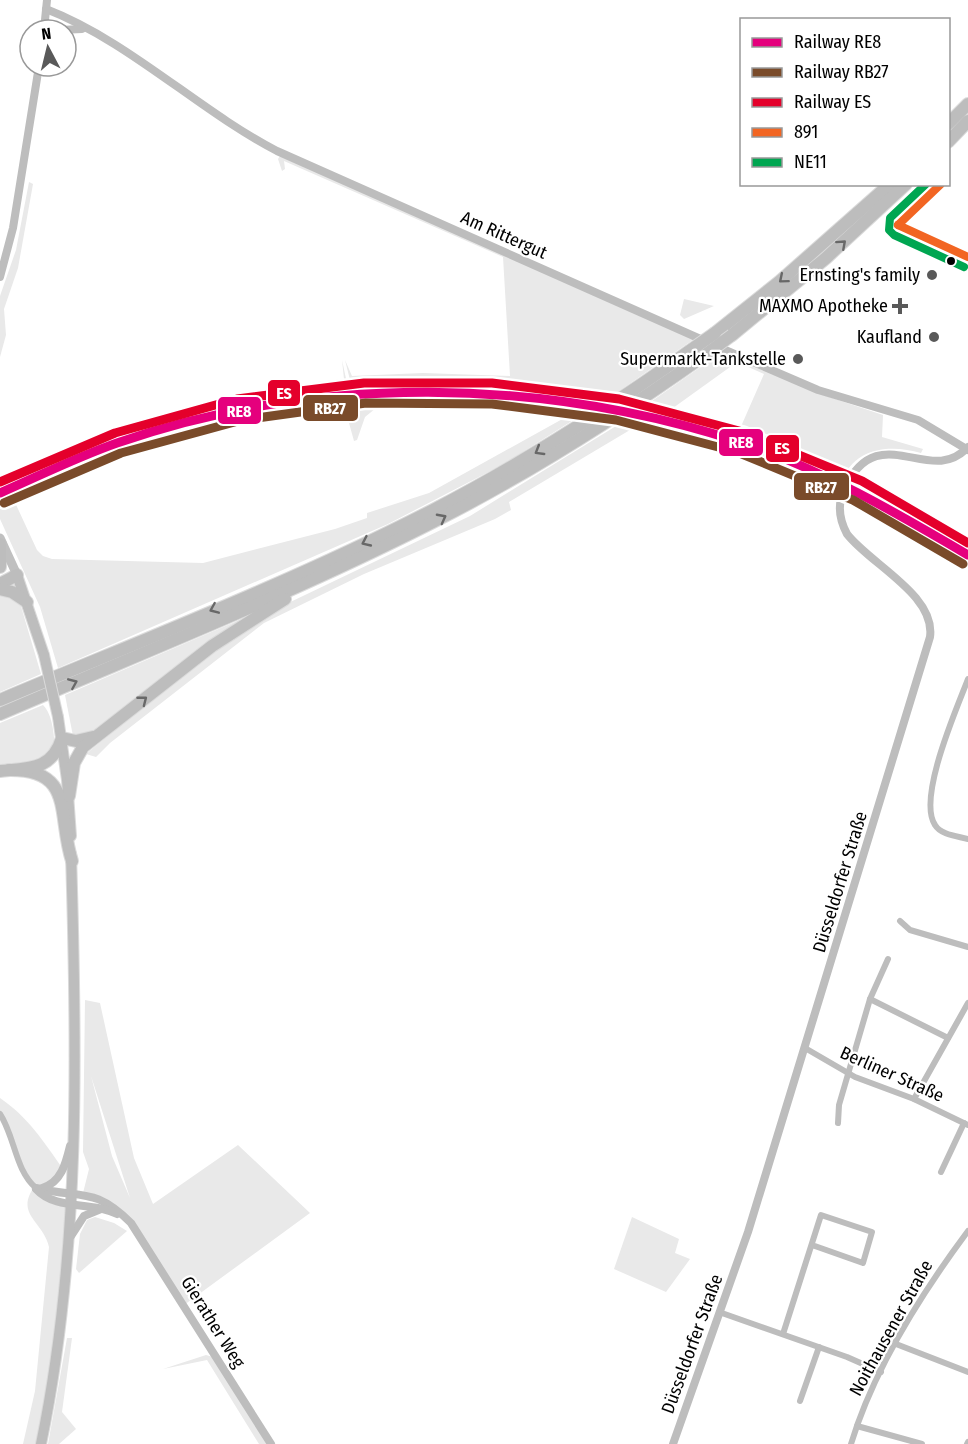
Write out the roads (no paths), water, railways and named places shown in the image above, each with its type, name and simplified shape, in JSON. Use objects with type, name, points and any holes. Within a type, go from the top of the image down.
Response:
[{"type":"highway","points":[[950,122],[968,104]]},
{"type":"highway","points":[[950,140],[968,121]]},
{"type":"highway","points":[[0,699],[268,586],[392,530],[497,475],[629,394],[715,333],[779,282],[888,186]]},
{"type":"highway","points":[[0,714],[351,562],[493,491],[613,419],[732,335],[826,258],[904,186]]},
{"type":"highway","points":[[0,544],[0,567]]},
{"type":"highway","points":[[69,796],[78,754],[97,736],[228,634],[351,562]]},
{"type":"highway","points":[[0,579],[17,575]]},
{"type":"highway","points":[[0,584],[17,575]]},
{"type":"highway","points":[[0,589],[12,592],[27,602]]},
{"type":"highway","points":[[5,771],[51,760],[62,738],[76,741],[97,736]]},
{"type":"highway","points":[[5,771],[39,773],[55,786],[61,799],[65,841],[72,861]]},
{"type":"main road","points":[[0,538],[17,575],[44,654],[62,738],[69,796],[72,861],[75,983],[70,1198],[60,1339],[41,1444]]},
{"type":"street","points":[[45,18],[47,0]]},
{"type":"street","name":"Am Rittergut","points":[[46,9],[88,30],[248,135],[285,154],[813,389],[922,422],[967,449]]},
{"type":"street","points":[[78,29],[88,30]]},
{"type":"street","points":[[0,277],[13,228],[37,78]]},
{"type":"street","name":"Düsseldorfer Straße","points":[[673,1444],[748,1232],[930,632],[928,618],[919,602],[847,534],[840,519],[840,500],[853,473],[872,458],[895,453],[938,462],[955,457],[967,449]]},
{"type":"street","points":[[968,679],[935,766],[931,813],[934,825],[943,832],[968,839]]},
{"type":"street","points":[[900,921],[910,930],[968,947]]},
{"type":"street","points":[[838,1123],[839,1105],[870,999],[888,959]]},
{"type":"street","points":[[870,999],[948,1038]]},
{"type":"street","points":[[914,1099],[968,1003]]},
{"type":"street","name":"Berliner Straße","points":[[805,1048],[848,1073],[914,1099],[966,1124]]},
{"type":"street","points":[[0,1114],[11,1134],[24,1175],[36,1188],[70,1198]]},
{"type":"street","points":[[941,1172],[966,1124]]},
{"type":"street","points":[[36,1188],[49,1186],[60,1176],[73,1133]]},
{"type":"street","name":"Gierather Weg","points":[[70,1198],[107,1209],[126,1219]]},
{"type":"street","name":"Gierather Weg","points":[[70,1198],[103,1199],[142,1237],[187,1303],[271,1444]]},
{"type":"street","points":[[67,1252],[79,1221],[92,1211],[107,1209]]},
{"type":"street","points":[[783,1334],[821,1215],[872,1232],[863,1263],[812,1245]]},
{"type":"street","name":"Noithausener Straße","points":[[851,1444],[881,1372],[896,1344],[932,1281],[968,1231]]},
{"type":"street","points":[[719,1312],[819,1347],[881,1372]]},
{"type":"street","points":[[896,1344],[968,1372]]},
{"type":"street","points":[[800,1401],[819,1347]]},
{"type":"street","points":[[857,1426],[922,1444]]},
{"type":"rail line","name":"ES","points":[[0,482],[115,433],[237,399],[364,383],[492,383],[619,399],[743,432],[862,481],[968,543]]},
{"type":"rail line","name":"RE8","points":[[0,493],[117,443],[192,420],[270,405],[349,395],[428,392],[508,396],[587,405],[664,421],[740,442],[828,478],[885,507],[968,555]]},
{"type":"rail line","name":"RB27","points":[[4,503],[121,453],[242,420],[366,403],[492,404],[616,420],[737,452],[853,500],[963,564]]},
{"type":"place","name":"Ernsting's family","points":[[932,275]]},
{"type":"place","name":"MAXMO Apotheke","points":[[900,306]]},
{"type":"place","name":"Kaufland","points":[[934,337]]},
{"type":"place","name":"Supermarkt-Tankstelle","points":[[798,359]]}]
